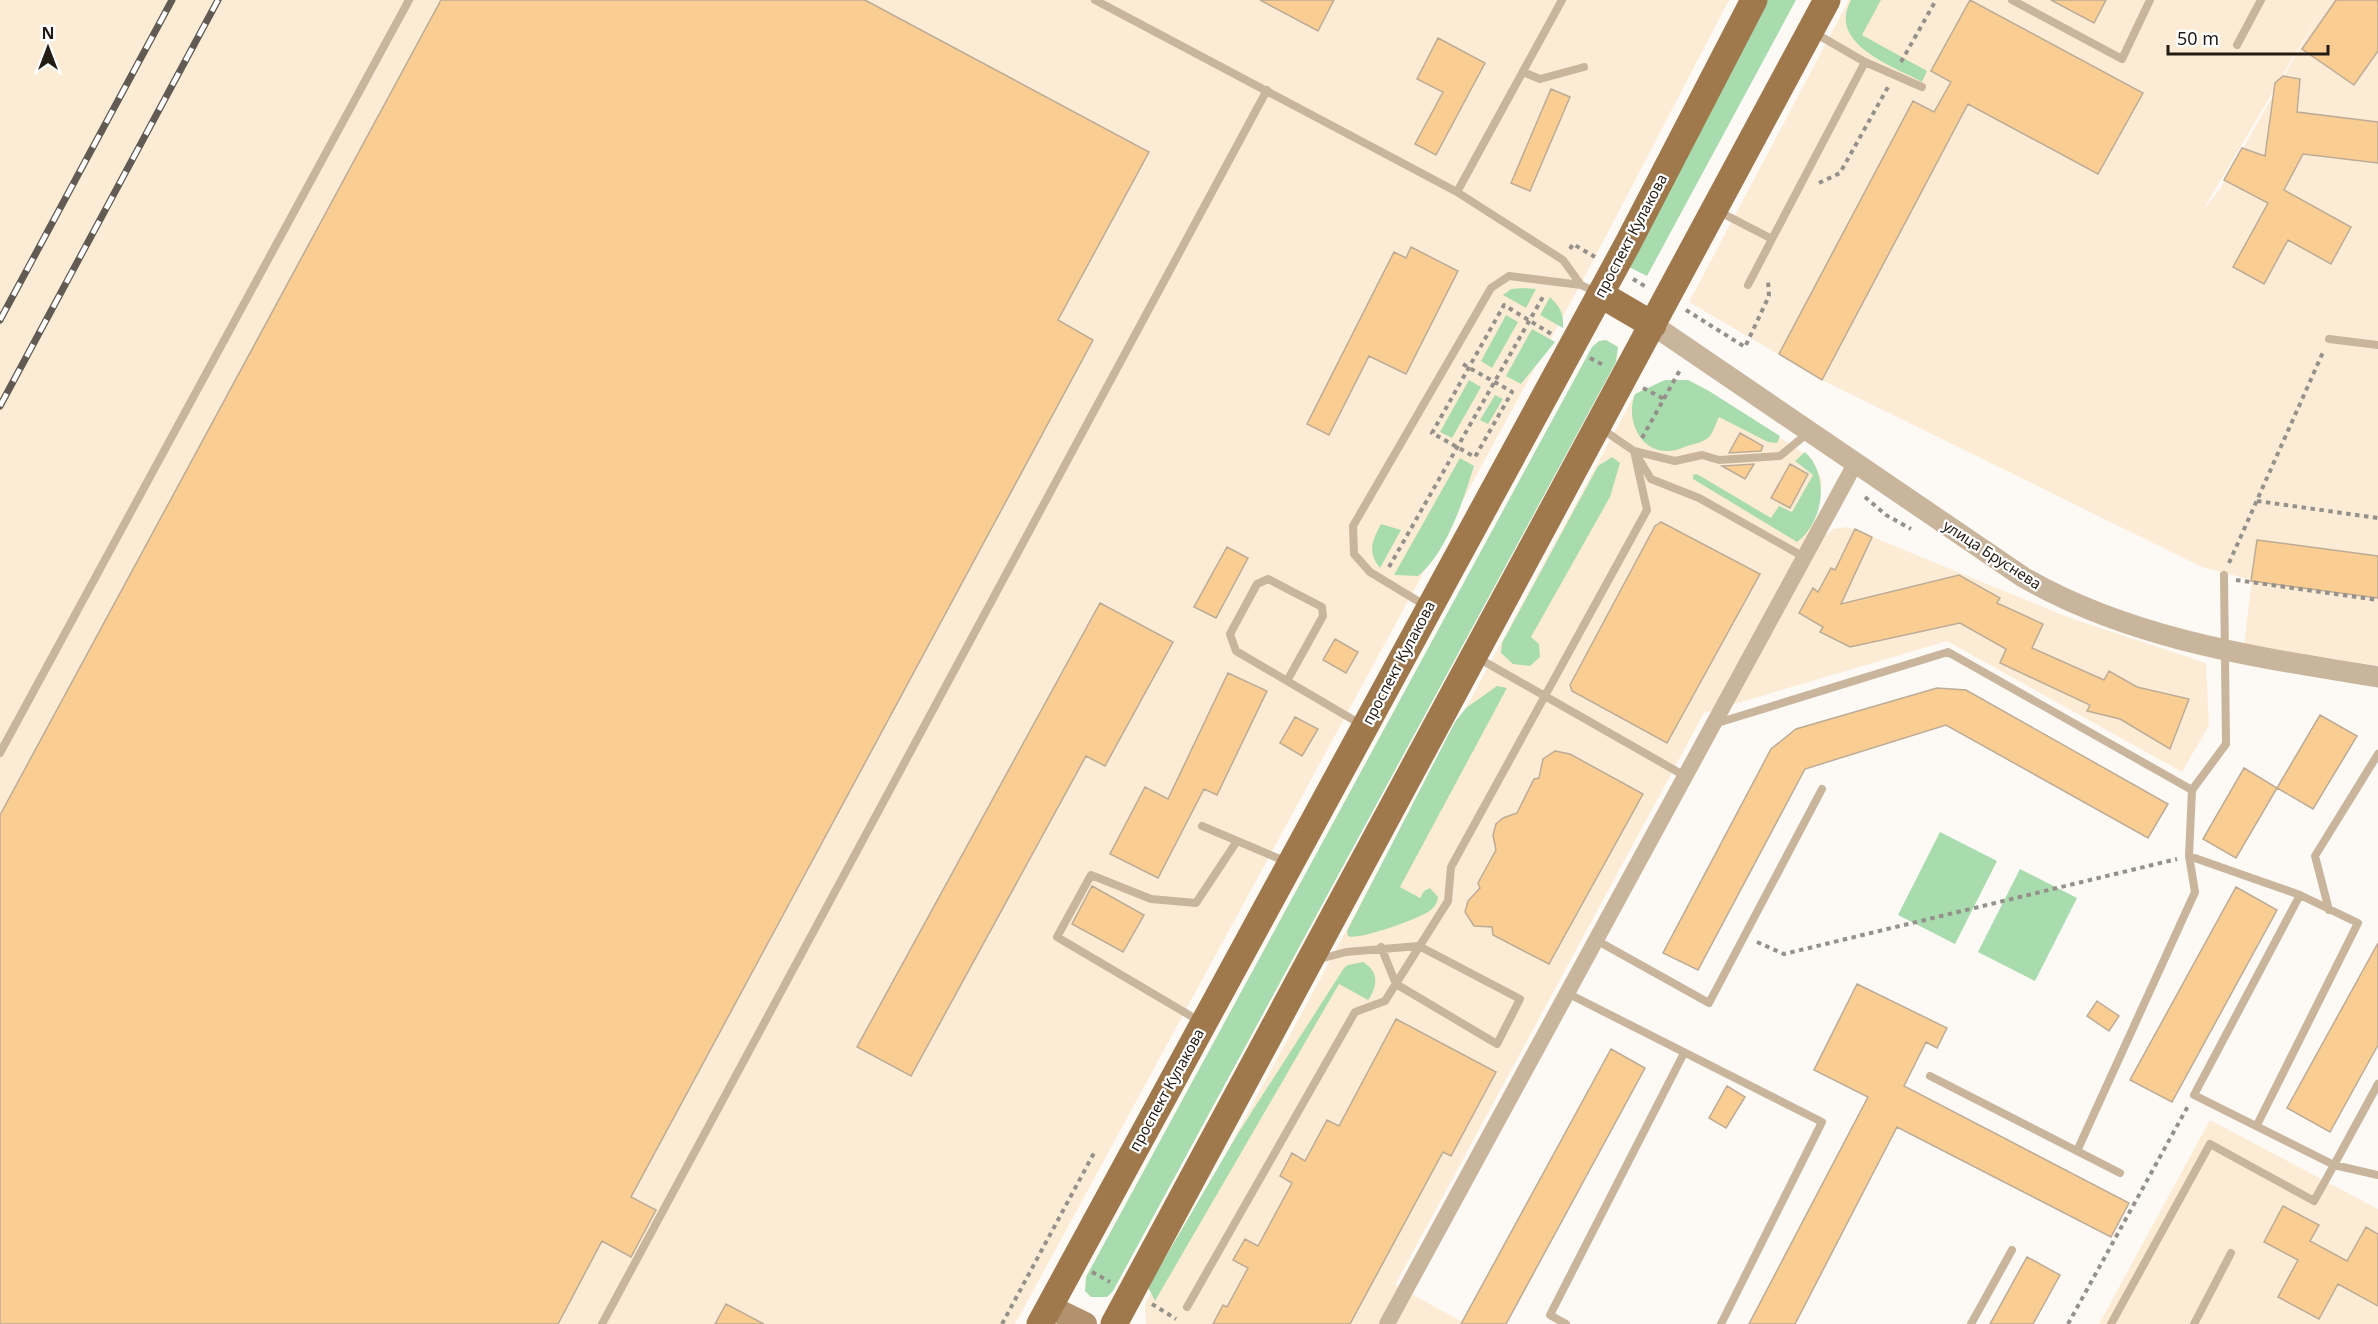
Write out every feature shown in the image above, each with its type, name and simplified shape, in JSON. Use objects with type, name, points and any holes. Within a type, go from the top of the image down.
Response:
[{"type":"main road","name":"проспект Кулакова","points":[[1045,1316],[1429,608],[1590,290],[1754,0]]},
{"type":"main road","points":[[1114,1324],[1812,32],[1827,0]]},
{"type":"main road","points":[[1590,290],[1653,326]]},
{"type":"main road","points":[[1045,1316],[1085,1324]]},
{"type":"street","name":"улица Бруснева","points":[[1653,326],[1855,464],[2059,598],[2159,634],[2226,652],[2378,677]]},
{"type":"street","points":[[1387,1324],[1855,464]]},
{"type":"lane","points":[[0,753],[409,0]]},
{"type":"lane","points":[[1095,0],[1457,192],[1563,260],[1590,290]]},
{"type":"lane","points":[[1457,192],[1562,0]]},
{"type":"lane","points":[[2012,0],[2122,59],[2150,0]]},
{"type":"lane","points":[[2237,45],[2261,0]]},
{"type":"lane","points":[[1812,32],[1865,62],[1922,87]]},
{"type":"lane","points":[[1748,285],[1865,62]]},
{"type":"lane","points":[[1523,72],[1540,79],[1584,67]]},
{"type":"lane","points":[[602,1324],[1267,90]]},
{"type":"lane","points":[[1716,210],[1772,239]]},
{"type":"lane","points":[[1429,608],[1370,572],[1354,554],[1353,526],[1491,288],[1509,276],[1551,281],[1590,290]]},
{"type":"lane","points":[[2329,339],[2378,345]]},
{"type":"lane","points":[[1599,427],[1634,451],[1675,461],[1702,455],[1719,460],[1780,456],[1809,432]]},
{"type":"lane","points":[[1634,451],[1651,479],[1699,498],[1804,557]]},
{"type":"lane","points":[[1187,1306],[1355,1012],[1385,1001],[1448,901],[1451,867],[1647,510],[1634,451]]},
{"type":"lane","points":[[2077,1151],[2195,892],[2189,856],[2192,790],[2226,744],[2223,577]]},
{"type":"lane","points":[[1287,681],[1323,616],[1322,607],[1268,579],[1257,584],[1230,634],[1236,651],[1287,681],[1365,726]]},
{"type":"lane","points":[[1713,725],[1948,652],[2192,790]]},
{"type":"lane","points":[[1475,656],[1685,776]]},
{"type":"lane","points":[[2329,909],[2315,856],[2378,754]]},
{"type":"lane","points":[[1596,940],[1709,1002],[1822,789]]},
{"type":"lane","points":[[1202,826],[1290,864]]},
{"type":"lane","points":[[1203,1024],[1057,937],[1091,875],[1150,899],[1196,903],[1237,841]]},
{"type":"lane","points":[[2189,856],[2300,895],[2358,923],[2257,1125]]},
{"type":"lane","points":[[2300,895],[2194,1095],[2334,1165],[2378,1175]]},
{"type":"lane","points":[[1310,962],[1346,952],[1381,947],[1419,946],[1520,999],[1497,1044],[1396,984],[1381,947]]},
{"type":"lane","points":[[1567,993],[1822,1122],[1721,1324]]},
{"type":"lane","points":[[1566,1324],[1550,1315],[1684,1053]]},
{"type":"lane","points":[[1930,1076],[2120,1173]]},
{"type":"lane","points":[[2111,1324],[2210,1144],[2314,1201],[2378,1084]]},
{"type":"lane","points":[[1971,1324],[2012,1250]]},
{"type":"lane","points":[[2194,1324],[2230,1252]]},
{"type":"path","points":[[1813,186],[1840,173],[1936,0]]},
{"type":"path","points":[[1563,260],[1573,244],[1596,258]]},
{"type":"path","points":[[1628,276],[1652,290]]},
{"type":"path","points":[[1680,307],[1745,347],[1769,296],[1768,276]]},
{"type":"path","points":[[1387,570],[1551,281]]},
{"type":"path","points":[[1452,358],[1469,368],[1512,392],[1475,458],[1432,434],[1469,368],[1504,305]]},
{"type":"path","points":[[2329,339],[2223,577],[2378,600]]},
{"type":"path","points":[[1634,451],[1679,369]]},
{"type":"path","points":[[2256,501],[2378,518]]},
{"type":"path","points":[[1745,936],[1784,954],[2189,856]]},
{"type":"path","points":[[2068,1324],[2194,1095]]},
{"type":"path","points":[[1002,1324],[1095,1153]]},
{"type":"path","points":[[1089,1271],[1116,1285]]},
{"type":"path","points":[[1150,1303],[1186,1324]]},
{"type":"shaded area","points":[[0,0],[1729,0],[1594,259],[1015,1324],[0,1324]]},
{"type":"shaded area","points":[[1849,0],[2378,0],[2378,666],[2244,646],[2252,580],[2202,567],[1822,380],[1689,302]],"holes":[[[2323,7],[2220,189],[2203,210]]]},
{"type":"shaded area","points":[[1665,380],[1688,380],[1709,391],[1812,459],[1822,480],[1819,506],[1812,523],[1827,535],[1833,529],[1848,527],[2070,618],[2206,663],[2209,725],[2182,772],[1947,641],[1704,713],[1395,1285],[1466,1324],[1146,1324],[1145,1304],[1635,394]]},
{"type":"shaded area","points":[[2210,1120],[2378,1209],[2378,1324],[2099,1324]]},
{"type":"green space","points":[[1767,0],[1796,0],[1647,276],[1623,264]]},
{"type":"green space","points":[[1851,0],[1881,0],[1862,35],[1927,71],[1922,82],[1880,60],[1855,41],[1848,29],[1846,15]]},
{"type":"green space","points":[[1511,289],[1536,289],[1526,308],[1503,295]]},
{"type":"green space","points":[[1550,297],[1561,311],[1563,328],[1540,315]]},
{"type":"green space","points":[[1506,315],[1518,322],[1492,368],[1481,361]]},
{"type":"green space","points":[[1532,329],[1555,342],[1521,384],[1506,376]]},
{"type":"green space","points":[[1606,340],[1618,347],[1616,362],[1113,1291],[1107,1297],[1091,1297],[1085,1291],[1086,1277],[1592,347],[1599,341]]},
{"type":"green space","points":[[1469,380],[1481,387],[1452,438],[1440,432]]},
{"type":"green space","points":[[1665,380],[1688,380],[1709,391],[1780,436],[1777,443],[1768,442],[1719,417],[1710,435],[1702,442],[1671,451],[1659,450],[1650,446],[1637,433],[1632,404],[1635,394]]},
{"type":"green space","points":[[1495,395],[1503,399],[1488,424],[1480,420]]},
{"type":"green space","points":[[1805,452],[1818,473],[1821,485],[1820,498],[1813,523],[1797,542],[1693,479],[1693,475],[1697,474],[1771,518],[1779,506],[1792,512],[1813,475],[1795,461]]},
{"type":"green space","points":[[1612,457],[1620,463],[1610,497],[1531,637],[1539,644],[1540,657],[1530,666],[1513,664],[1501,653],[1502,643],[1598,466]]},
{"type":"green space","points":[[1460,458],[1474,466],[1446,540],[1418,576],[1394,575]]},
{"type":"green space","points":[[1381,524],[1401,530],[1380,568],[1373,557],[1372,546]]},
{"type":"green space","points":[[1497,686],[1507,688],[1400,887],[1420,898],[1424,891],[1430,888],[1438,897],[1435,906],[1422,915],[1401,924],[1363,935],[1348,936],[1347,931],[1455,722],[1466,708]]},
{"type":"green space","points":[[1940,832],[1997,861],[1955,944],[1898,915]]},
{"type":"green space","points":[[2020,869],[2077,898],[2035,981],[1978,952]]},
{"type":"green space","points":[[1363,962],[1372,970],[1375,979],[1374,989],[1368,1000],[1339,984],[1155,1301],[1148,1287],[1237,1135],[1344,968]]},
{"type":"building","points":[[441,0],[865,0],[1149,152],[1058,320],[1093,340],[631,1197],[656,1210],[631,1257],[602,1241],[558,1324],[0,1324],[0,815]]},
{"type":"building","points":[[1260,0],[1334,0],[1318,31]]},
{"type":"building","points":[[1970,0],[2143,93],[2098,174],[1968,104],[1822,380],[1779,354],[1913,101],[1934,112],[1951,82],[1931,71]]},
{"type":"building","points":[[2051,0],[2106,0],[2094,23]]},
{"type":"building","points":[[2336,0],[2378,0],[2378,51],[2354,85],[2302,49]]},
{"type":"building","points":[[1438,38],[1485,63],[1436,155],[1415,144],[1443,92],[1417,79]]},
{"type":"building","points":[[2283,76],[2300,79],[2297,112],[2378,122],[2378,163],[2303,154],[2284,190],[2351,227],[2331,264],[2288,240],[2264,284],[2233,267],[2268,203],[2224,180],[2242,148],[2265,156],[2275,83]]},
{"type":"building","points":[[1551,89],[1570,97],[1530,191],[1511,183]]},
{"type":"building","points":[[1411,247],[1458,271],[1406,374],[1369,356],[1329,435],[1307,424],[1394,252],[1406,258]]},
{"type":"building","points":[[1740,433],[1763,446],[1761,451],[1729,453]]},
{"type":"building","points":[[1754,464],[1745,479],[1722,466]]},
{"type":"building","points":[[1790,464],[1808,474],[1790,508],[1771,498]]},
{"type":"building","points":[[1661,522],[1760,574],[1667,743],[1572,691],[1570,685],[1655,526]]},
{"type":"building","points":[[1855,529],[1872,537],[1841,604],[1959,575],[2000,598],[1997,603],[2043,624],[2032,648],[2104,680],[2109,671],[2137,687],[2189,699],[2170,749],[2120,719],[2087,711],[2090,705],[2000,663],[2006,649],[1960,623],[1850,647],[1820,632],[1823,627],[1799,613],[1813,588],[1818,592],[1831,568],[1835,570]]},
{"type":"building","points":[[2257,540],[2378,556],[2378,598],[2251,581]]},
{"type":"building","points":[[1227,547],[1248,558],[1216,618],[1194,607]]},
{"type":"building","points":[[1100,603],[1173,642],[1105,766],[1086,756],[911,1076],[857,1047]]},
{"type":"building","points":[[1335,639],[1358,652],[1346,673],[1323,660]]},
{"type":"building","points":[[1228,673],[1267,691],[1217,795],[1204,789],[1158,878],[1110,854],[1145,787],[1168,799]]},
{"type":"building","points":[[1937,688],[1966,690],[2168,804],[2148,838],[1946,725],[1805,769],[1698,970],[1663,953],[1771,749],[1796,729]]},
{"type":"building","points":[[2320,715],[2357,736],[2313,809],[2277,788]]},
{"type":"building","points":[[1295,717],[1318,729],[1302,756],[1280,743]]},
{"type":"building","points":[[1555,751],[1570,754],[1643,794],[1549,964],[1493,935],[1492,927],[1474,926],[1465,912],[1468,901],[1480,888],[1478,883],[1496,850],[1493,835],[1496,824],[1503,818],[1517,813],[1534,779],[1539,778],[1543,759]]},
{"type":"building","points":[[2244,768],[2277,788],[2236,858],[2203,839]]},
{"type":"building","points":[[1092,886],[1144,915],[1123,952],[1072,924]]},
{"type":"building","points":[[2236,887],[2277,910],[2172,1102],[2130,1080]]},
{"type":"building","points":[[2378,943],[2378,1045],[2330,1132],[2287,1108]]},
{"type":"building","points":[[1857,984],[1947,1028],[1937,1048],[1926,1042],[1904,1086],[2129,1203],[2111,1237],[1897,1127],[1795,1324],[1749,1324],[1868,1097],[1814,1070]]},
{"type":"building","points":[[2097,1001],[2119,1016],[2109,1031],[2087,1016]]},
{"type":"building","points":[[1396,1019],[1496,1072],[1451,1156],[1443,1152],[1350,1324],[1213,1324],[1223,1305],[1227,1307],[1248,1268],[1233,1260],[1245,1239],[1258,1246],[1292,1183],[1280,1176],[1292,1153],[1305,1161],[1327,1120],[1339,1126]]},
{"type":"building","points":[[1611,1049],[1645,1068],[1506,1324],[1461,1324]]},
{"type":"building","points":[[1727,1086],[1745,1097],[1726,1128],[1709,1118]]},
{"type":"building","points":[[2283,1206],[2319,1225],[2310,1241],[2347,1261],[2366,1227],[2378,1234],[2378,1306],[2338,1284],[2319,1319],[2278,1297],[2298,1260],[2264,1242]]},
{"type":"building","points":[[2027,1257],[2060,1275],[2033,1324],[1990,1324]]},
{"type":"building","points":[[726,1304],[764,1324],[715,1324]]},
{"type":"railway","points":[[0,320],[172,0]]},
{"type":"railway","points":[[0,406],[218,0]]}]
